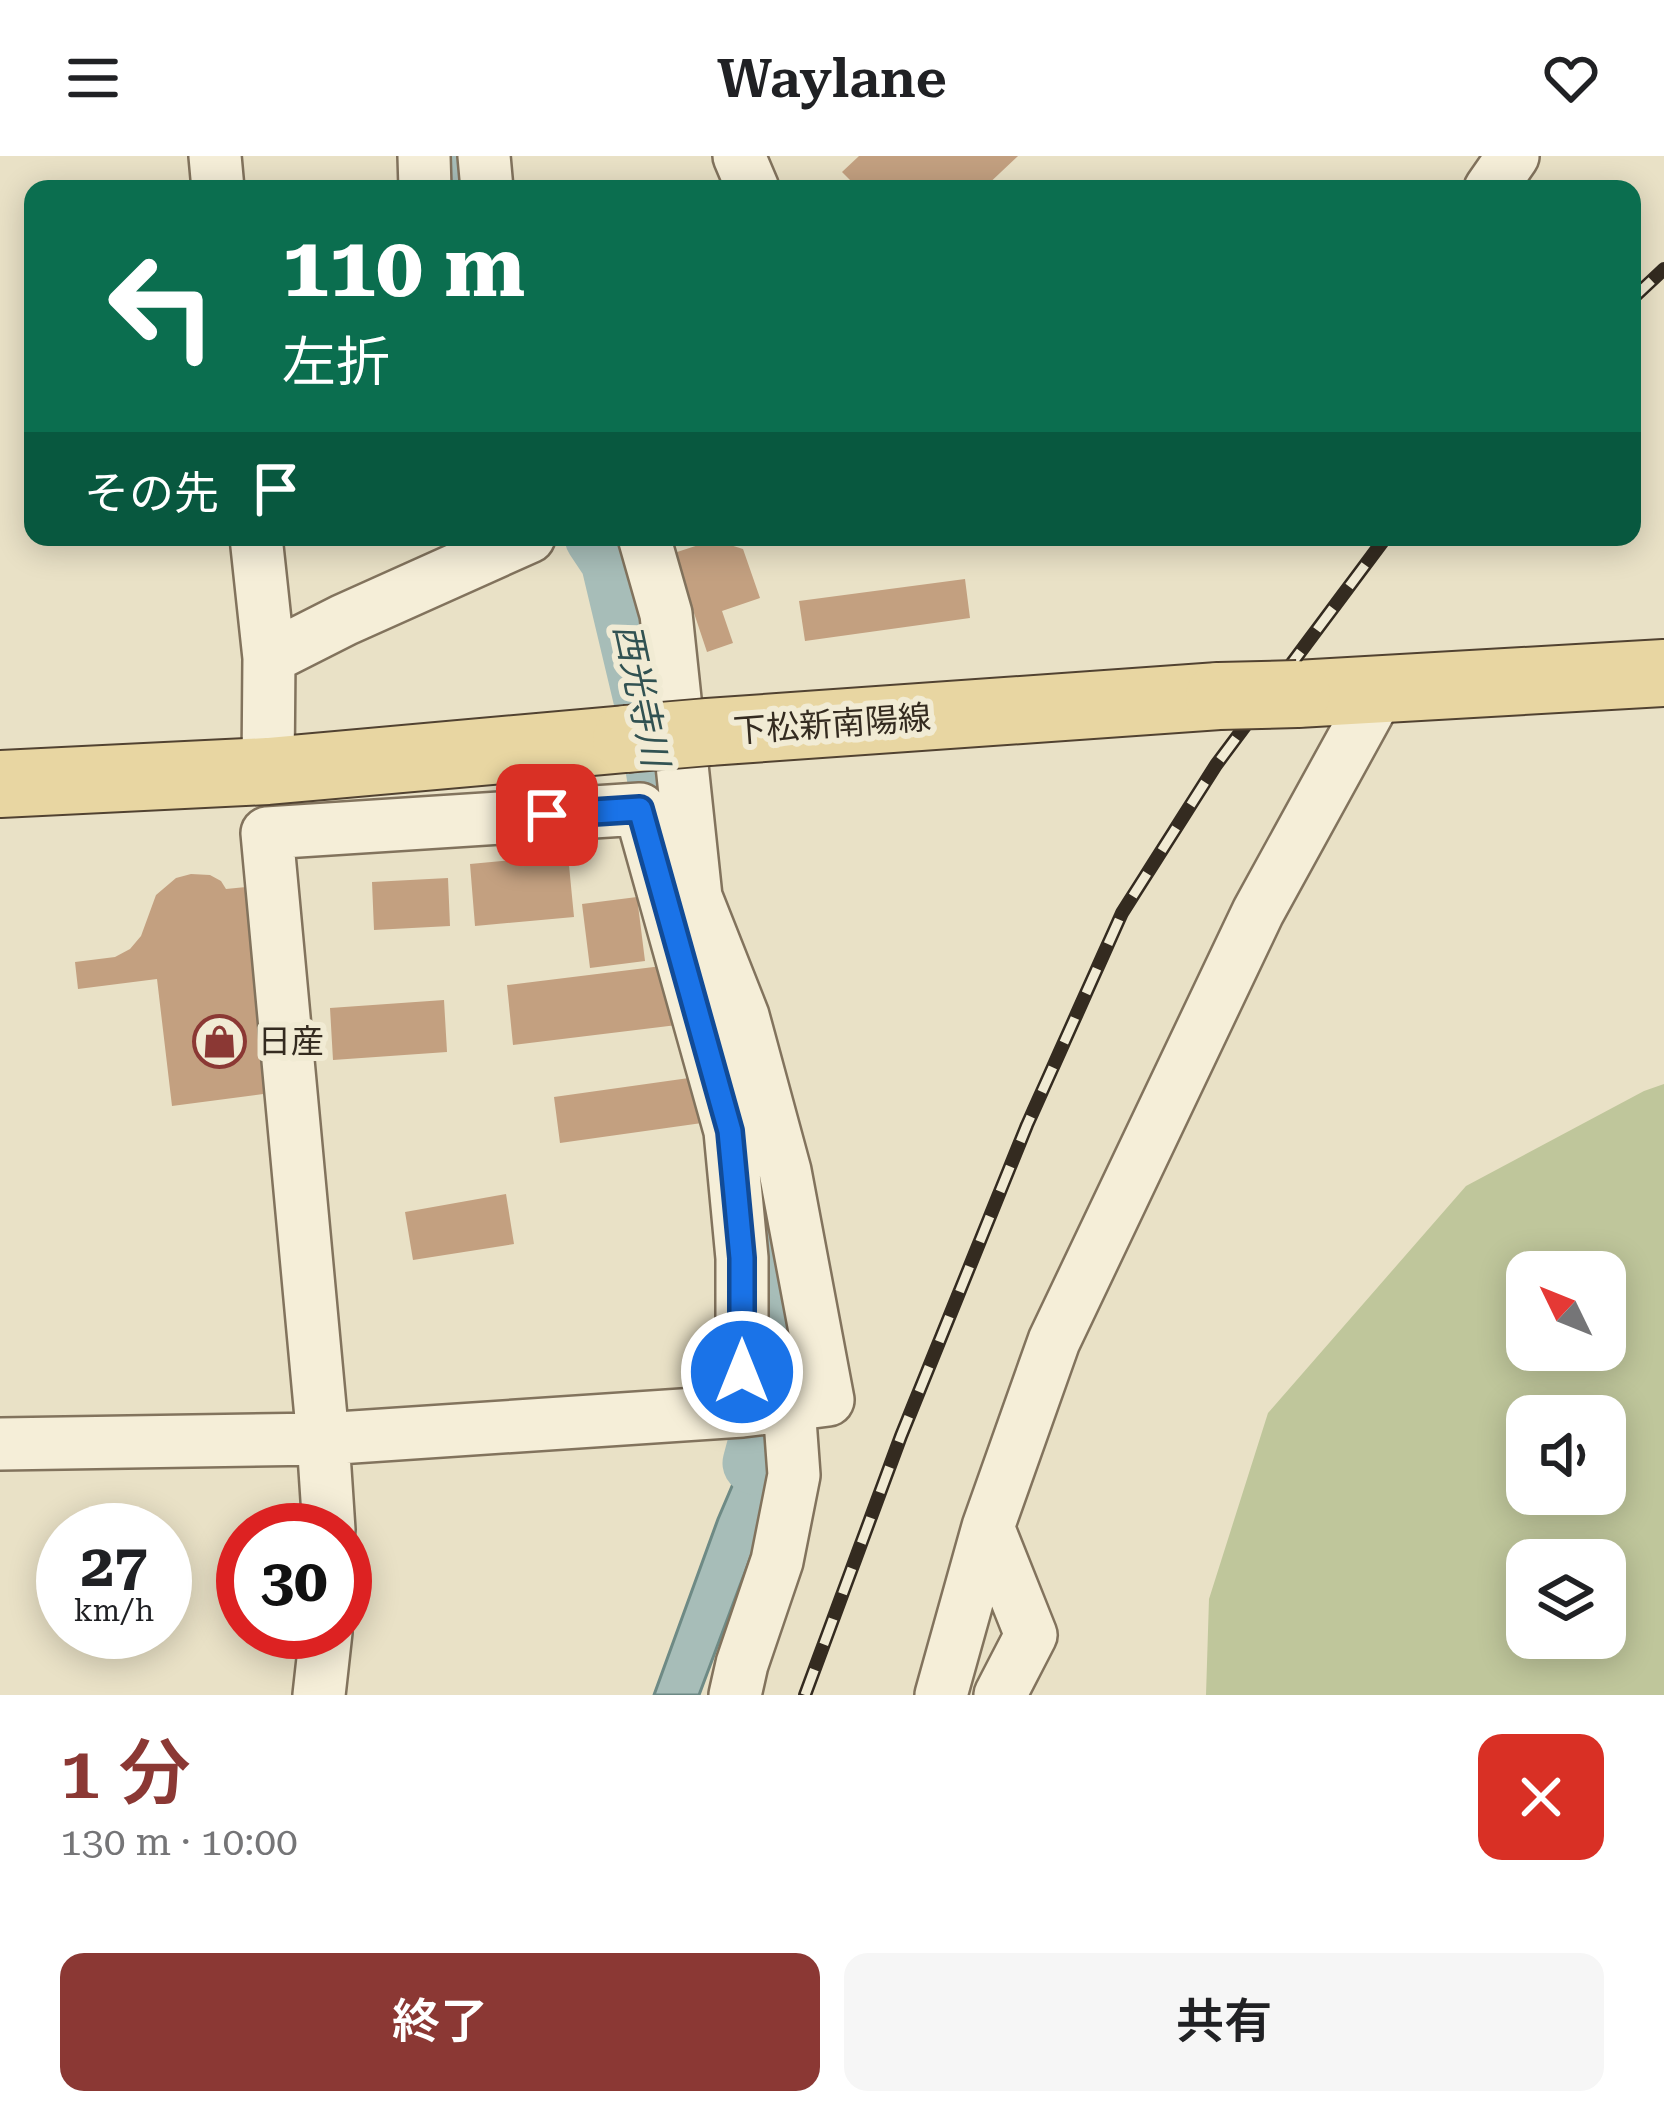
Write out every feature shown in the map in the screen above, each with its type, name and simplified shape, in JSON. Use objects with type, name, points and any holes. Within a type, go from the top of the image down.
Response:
[{"type":"main road","name":"下松新南陽線","points":[[0,784],[268,771],[708,732],[1219,697],[1664,673]]},
{"type":"street","points":[[257,546],[269,658],[268,771]]},
{"type":"street","points":[[269,658],[510,546]]},
{"type":"street","points":[[0,1444],[323,1439],[828,1400],[785,1171],[743,1016],[696,897],[666,614],[647,546]]},
{"type":"street","points":[[941,1695],[988,1528],[1054,1341],[1258,911],[1380,690]]},
{"type":"street","points":[[327,1503],[267,833],[640,809],[730,1131],[742,1258],[766,1408],[794,1475],[777,1561],[735,1695]]},
{"type":"street","points":[[988,1528],[1030,1635],[1000,1695]]},
{"type":"street","points":[[319,1695],[323,1659]]},
{"type":"green space","points":[[1664,1084],[1664,1695],[1206,1695],[1209,1599],[1268,1413],[1466,1186]]},
{"type":"water","points":[[774,1388],[760,1532],[699,1695],[654,1695],[718,1519]]},
{"type":"building","points":[[859,156],[1018,156],[993,180],[850,180],[842,172]]},
{"type":"building","points":[[696,546],[743,549],[760,598],[722,611],[733,643],[707,652],[674,553]]},
{"type":"building","points":[[965,579],[970,618],[805,641],[799,601]]},
{"type":"building","points":[[568,855],[574,917],[475,926],[470,864]]},
{"type":"building","name":"日産","points":[[210,875],[226,889],[257,886],[278,1092],[172,1106],[157,979],[78,989],[75,962],[115,957],[130,949],[141,936],[156,895],[176,878]]},
{"type":"building","points":[[448,878],[450,926],[374,930],[372,882]]},
{"type":"building","points":[[637,897],[645,961],[590,968],[582,904]]},
{"type":"building","points":[[670,965],[677,1025],[513,1045],[507,985]]},
{"type":"building","points":[[444,1000],[447,1052],[333,1060],[330,1008]]},
{"type":"building","points":[[696,1077],[702,1123],[560,1143],[554,1097]]},
{"type":"building","points":[[506,1194],[514,1244],[413,1260],[405,1212]]},
{"type":"waterway","name":"西光寺川","points":[[457,156],[458,180]]},
{"type":"waterway","name":"西光寺川","points":[[602,546],[612,561],[647,708],[672,860]]},
{"type":"waterway","name":"西光寺川","points":[[748,1129],[768,1240],[774,1388],[754,1463]]},
{"type":"railway","points":[[1641,291],[1664,269]]},
{"type":"railway","points":[[805,1695],[901,1436],[1027,1125],[1122,913],[1216,765],[1379,546]]},
{"type":"place","name":"日産","points":[[219,1041]]},
{"type":"route","points":[[547,815],[640,809],[730,1131],[742,1258],[742,1372]]}]
